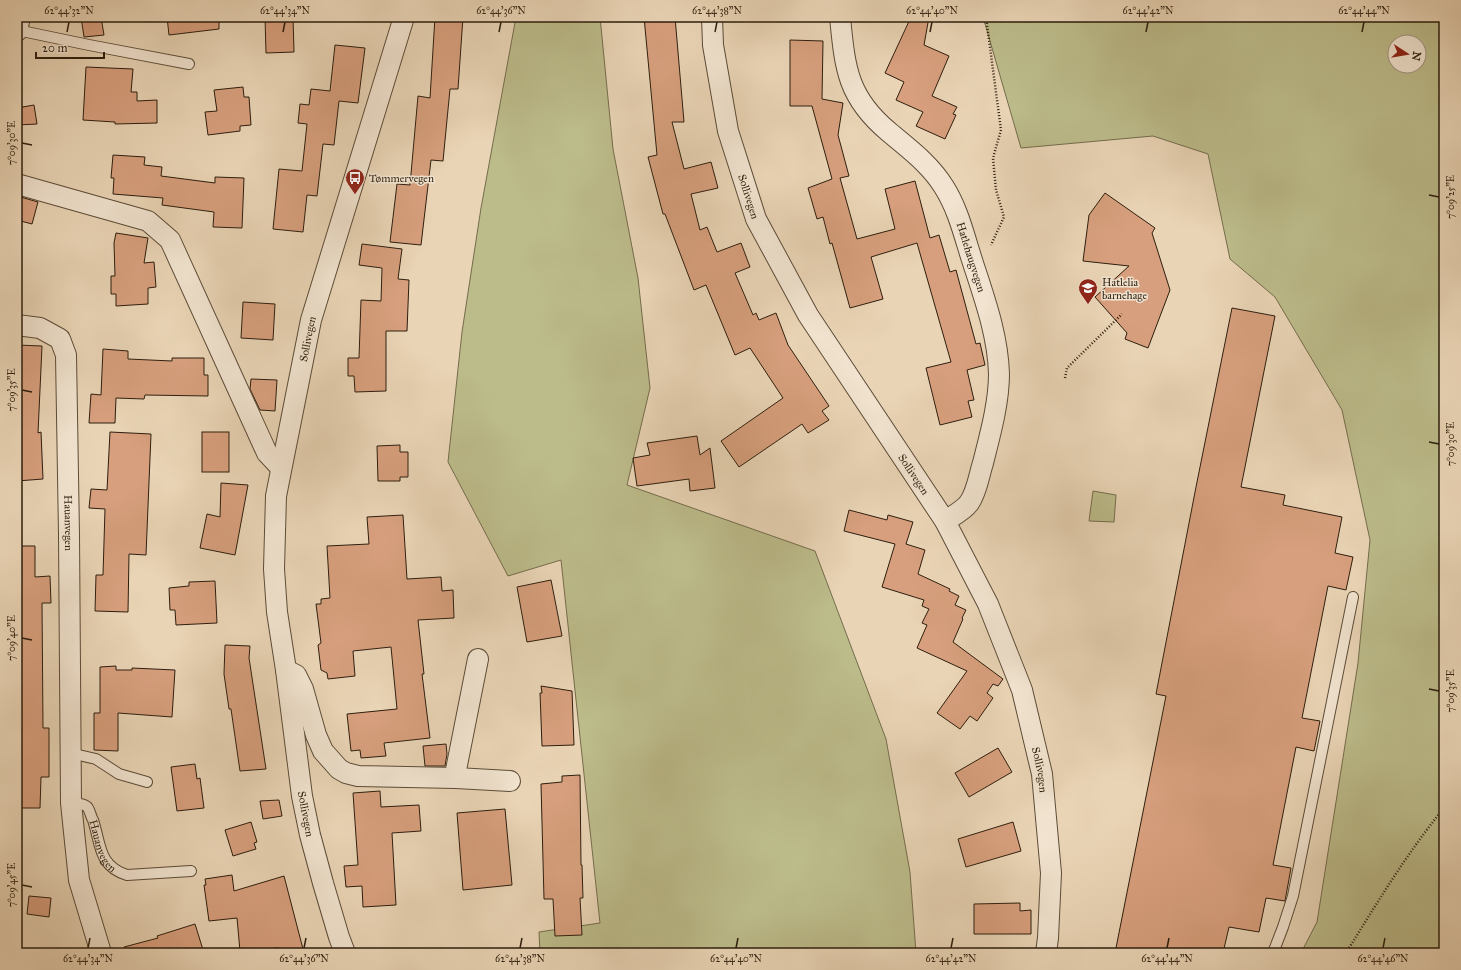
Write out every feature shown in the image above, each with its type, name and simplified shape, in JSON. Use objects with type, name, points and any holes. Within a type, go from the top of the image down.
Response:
[{"type":"street","points":[[17,30],[20,17]]},
{"type":"street","name":"Sollivegen","points":[[345,953],[323,883],[310,835],[302,796],[277,612],[274,569],[276,496],[312,320],[404,17]]},
{"type":"street","name":"Sollivegen","points":[[712,17],[713,44],[728,131],[756,219],[808,315],[945,521],[988,604],[1022,690],[1042,774],[1051,873],[1046,953]]},
{"type":"street","name":"Hatlehaugvegen","points":[[840,17],[843,51],[849,79],[858,98],[883,126],[926,164],[944,187],[957,213],[994,335],[999,376],[991,434],[969,503],[945,521]]},
{"type":"street","points":[[17,184],[148,221],[170,240],[267,453],[281,468]]},
{"type":"street","name":"Hauanvegen","points":[[17,325],[40,328],[60,339],[66,355],[71,803],[79,880],[101,953]]},
{"type":"street","points":[[456,778],[456,770],[478,659]]},
{"type":"street","points":[[286,670],[296,676],[303,689],[316,735],[323,751],[333,763],[346,774],[358,776],[456,778],[510,781]]},
{"type":"lane","points":[[17,30],[189,64]]},
{"type":"lane","points":[[1273,953],[1283,927],[1296,883],[1353,597]]},
{"type":"lane","points":[[70,753],[96,758],[119,774],[147,782]]},
{"type":"lane","name":"Hauanvegen","points":[[71,803],[84,805],[88,808],[95,827],[102,855],[109,866],[116,872],[127,875],[191,871]]},
{"type":"path","points":[[977,275],[1004,217],[996,190],[993,158],[1001,130],[986,17]]},
{"type":"path","points":[[1065,378],[1067,368],[1122,314]]},
{"type":"path","points":[[1346,953],[1384,891],[1423,833],[1444,808]]},
{"type":"shaded area","points":[[516,17],[600,17],[613,149],[638,278],[650,388],[627,485],[815,551],[886,739],[910,872],[916,953],[540,953],[539,932],[600,923],[561,560],[508,576],[448,462],[462,332],[481,208]]},
{"type":"shaded area","points":[[983,17],[1444,17],[1444,953],[1301,953],[1317,922],[1358,663],[1370,540],[1342,410],[1275,297],[1230,259],[1208,154],[1153,136],[1021,148]]},
{"type":"shaded area","points":[[1093,491],[1116,495],[1114,522],[1089,521]]},
{"type":"building","points":[[81,17],[101,17],[104,35],[84,37]]},
{"type":"building","points":[[167,17],[219,17],[219,29],[169,35]]},
{"type":"building","points":[[265,17],[293,17],[294,52],[266,53]]},
{"type":"building","points":[[435,17],[463,17],[458,89],[450,89],[443,161],[431,160],[421,245],[390,242],[397,184],[410,185],[418,96],[430,98]]},
{"type":"building","points":[[644,17],[675,17],[684,122],[672,122],[684,169],[711,162],[718,188],[691,194],[700,230],[707,227],[717,252],[741,243],[750,267],[735,273],[753,315],[756,313],[759,320],[776,313],[788,345],[829,406],[822,411],[829,420],[808,433],[802,424],[739,467],[721,441],[783,398],[750,348],[735,355],[706,285],[694,290],[665,214],[663,214],[648,157],[657,155]]},
{"type":"building","points":[[911,17],[929,17],[924,45],[949,56],[932,96],[957,107],[953,114],[956,115],[945,139],[916,126],[923,112],[896,100],[904,82],[885,73]]},
{"type":"building","points":[[790,40],[823,41],[822,99],[843,103],[838,135],[849,176],[840,178],[857,239],[895,229],[885,189],[915,181],[930,238],[939,235],[950,272],[956,270],[976,344],[980,343],[985,365],[967,370],[974,400],[968,401],[972,417],[940,425],[926,368],[951,362],[917,243],[871,257],[883,299],[850,308],[832,243],[830,244],[823,217],[817,219],[808,188],[832,179],[812,106],[790,106]]},
{"type":"building","points":[[335,45],[365,48],[358,103],[339,101],[334,145],[323,144],[317,196],[307,195],[303,232],[273,229],[279,169],[302,171],[307,124],[298,123],[300,104],[309,105],[311,89],[330,91]]},
{"type":"building","points":[[86,67],[133,69],[131,92],[137,92],[137,101],[157,100],[157,123],[115,124],[115,122],[83,120]]},
{"type":"building","points":[[243,87],[244,97],[249,97],[251,125],[240,126],[240,131],[208,135],[205,112],[217,111],[214,90]]},
{"type":"building","points":[[34,105],[37,124],[17,125],[17,108]]},
{"type":"building","points":[[113,155],[145,157],[144,165],[162,167],[161,176],[215,183],[215,177],[244,178],[242,228],[213,227],[214,212],[162,205],[163,198],[113,194],[114,178],[111,178]]},
{"type":"building","points":[[1105,193],[1155,228],[1152,233],[1170,290],[1148,348],[1125,339],[1127,333],[1095,297],[1129,266],[1083,261],[1089,215]]},
{"type":"building","points":[[17,196],[38,202],[32,224],[17,220]]},
{"type":"building","points":[[116,233],[148,238],[144,263],[154,262],[156,287],[148,288],[148,304],[116,306],[116,294],[111,294],[111,276],[115,276],[114,243]]},
{"type":"building","points":[[362,244],[402,249],[398,279],[409,280],[407,331],[386,331],[386,391],[355,392],[354,376],[348,376],[348,358],[359,358],[361,300],[381,301],[382,268],[359,265]]},
{"type":"building","points":[[243,302],[275,304],[273,340],[241,338]]},
{"type":"building","points":[[1232,308],[1275,316],[1241,487],[1285,495],[1283,505],[1342,517],[1335,553],[1353,557],[1346,590],[1328,586],[1302,718],[1320,721],[1314,751],[1296,747],[1273,865],[1291,868],[1285,901],[1266,898],[1259,932],[1229,927],[1223,953],[1115,953],[1166,696],[1156,694]]},
{"type":"building","points":[[17,345],[42,346],[38,433],[41,432],[43,479],[17,481]]},
{"type":"building","points":[[103,349],[128,351],[128,359],[172,361],[172,358],[204,358],[204,375],[208,375],[208,396],[145,395],[144,399],[116,398],[115,423],[89,423],[91,394],[101,395]]},
{"type":"building","points":[[251,379],[277,380],[275,411],[260,410],[250,389]]},
{"type":"building","points":[[110,432],[151,434],[146,555],[129,554],[128,612],[95,611],[96,575],[103,575],[105,509],[89,508],[91,489],[107,490]]},
{"type":"building","points":[[202,432],[229,432],[229,472],[202,472]]},
{"type":"building","points":[[697,436],[700,455],[710,448],[715,488],[690,491],[689,479],[637,486],[633,458],[650,455],[647,443]]},
{"type":"building","points":[[400,445],[400,452],[408,452],[408,477],[400,477],[400,481],[378,481],[377,446]]},
{"type":"building","points":[[221,483],[248,485],[235,555],[200,548],[207,514],[220,517]]},
{"type":"building","points":[[849,510],[887,520],[888,515],[913,522],[906,544],[925,550],[918,574],[950,589],[949,591],[959,596],[955,605],[966,610],[953,642],[1003,679],[998,686],[993,684],[987,693],[993,698],[977,721],[970,716],[960,729],[937,713],[967,671],[917,648],[927,625],[922,623],[929,609],[922,606],[924,600],[882,587],[895,544],[844,531]]},
{"type":"building","points":[[403,515],[407,579],[441,577],[442,591],[453,590],[454,618],[418,620],[424,674],[422,674],[430,738],[384,743],[386,756],[361,758],[360,750],[351,751],[347,714],[397,709],[391,647],[353,651],[355,676],[328,679],[327,673],[321,670],[318,645],[321,643],[316,604],[321,604],[321,599],[330,598],[327,546],[369,544],[367,517]]},
{"type":"building","points":[[17,546],[35,546],[35,577],[50,576],[51,603],[42,603],[43,728],[49,728],[49,777],[41,777],[40,808],[17,808]]},
{"type":"building","points":[[551,580],[562,636],[527,642],[517,587]]},
{"type":"building","points":[[215,581],[217,623],[176,625],[175,610],[170,610],[169,588],[189,586],[189,582]]},
{"type":"building","points":[[225,645],[250,646],[249,658],[266,769],[240,771],[231,709],[229,709],[224,674]]},
{"type":"building","points":[[116,666],[116,670],[132,670],[132,668],[175,670],[172,717],[118,713],[118,751],[94,750],[94,713],[100,713],[100,667]]},
{"type":"building","points":[[541,686],[572,691],[574,745],[542,746]]},
{"type":"building","points":[[446,744],[447,754],[445,766],[425,766],[423,746]]},
{"type":"building","points":[[998,748],[1012,772],[969,797],[955,773]]},
{"type":"building","points":[[195,764],[197,779],[200,778],[204,808],[177,811],[171,767]]},
{"type":"building","points":[[580,775],[583,898],[580,898],[582,935],[555,936],[553,899],[544,899],[541,784],[562,782],[562,776]]},
{"type":"building","points":[[380,791],[381,807],[419,805],[421,831],[392,833],[396,905],[363,907],[362,886],[346,887],[344,866],[358,865],[353,793]]},
{"type":"building","points":[[279,800],[282,816],[263,819],[260,801]]},
{"type":"building","points":[[505,809],[512,885],[463,890],[457,813]]},
{"type":"building","points":[[251,822],[257,842],[254,843],[256,849],[233,856],[225,830]]},
{"type":"building","points":[[1013,822],[1021,851],[966,867],[958,839]]},
{"type":"building","points":[[232,875],[234,891],[284,876],[303,949],[288,953],[280,953],[279,948],[240,951],[237,918],[209,921],[204,885],[206,885],[205,879]]},
{"type":"building","points":[[29,896],[51,898],[49,917],[27,914]]},
{"type":"building","points":[[1020,903],[1020,911],[1031,910],[1031,934],[974,934],[974,904]]},
{"type":"building","points":[[195,924],[204,953],[125,953],[124,947],[158,938],[157,936]]},
{"type":"place","name":"Tømmervegen","points":[[355,195]]},
{"type":"place","name":"Hatlelia barnehage","points":[[1088,305]]}]
